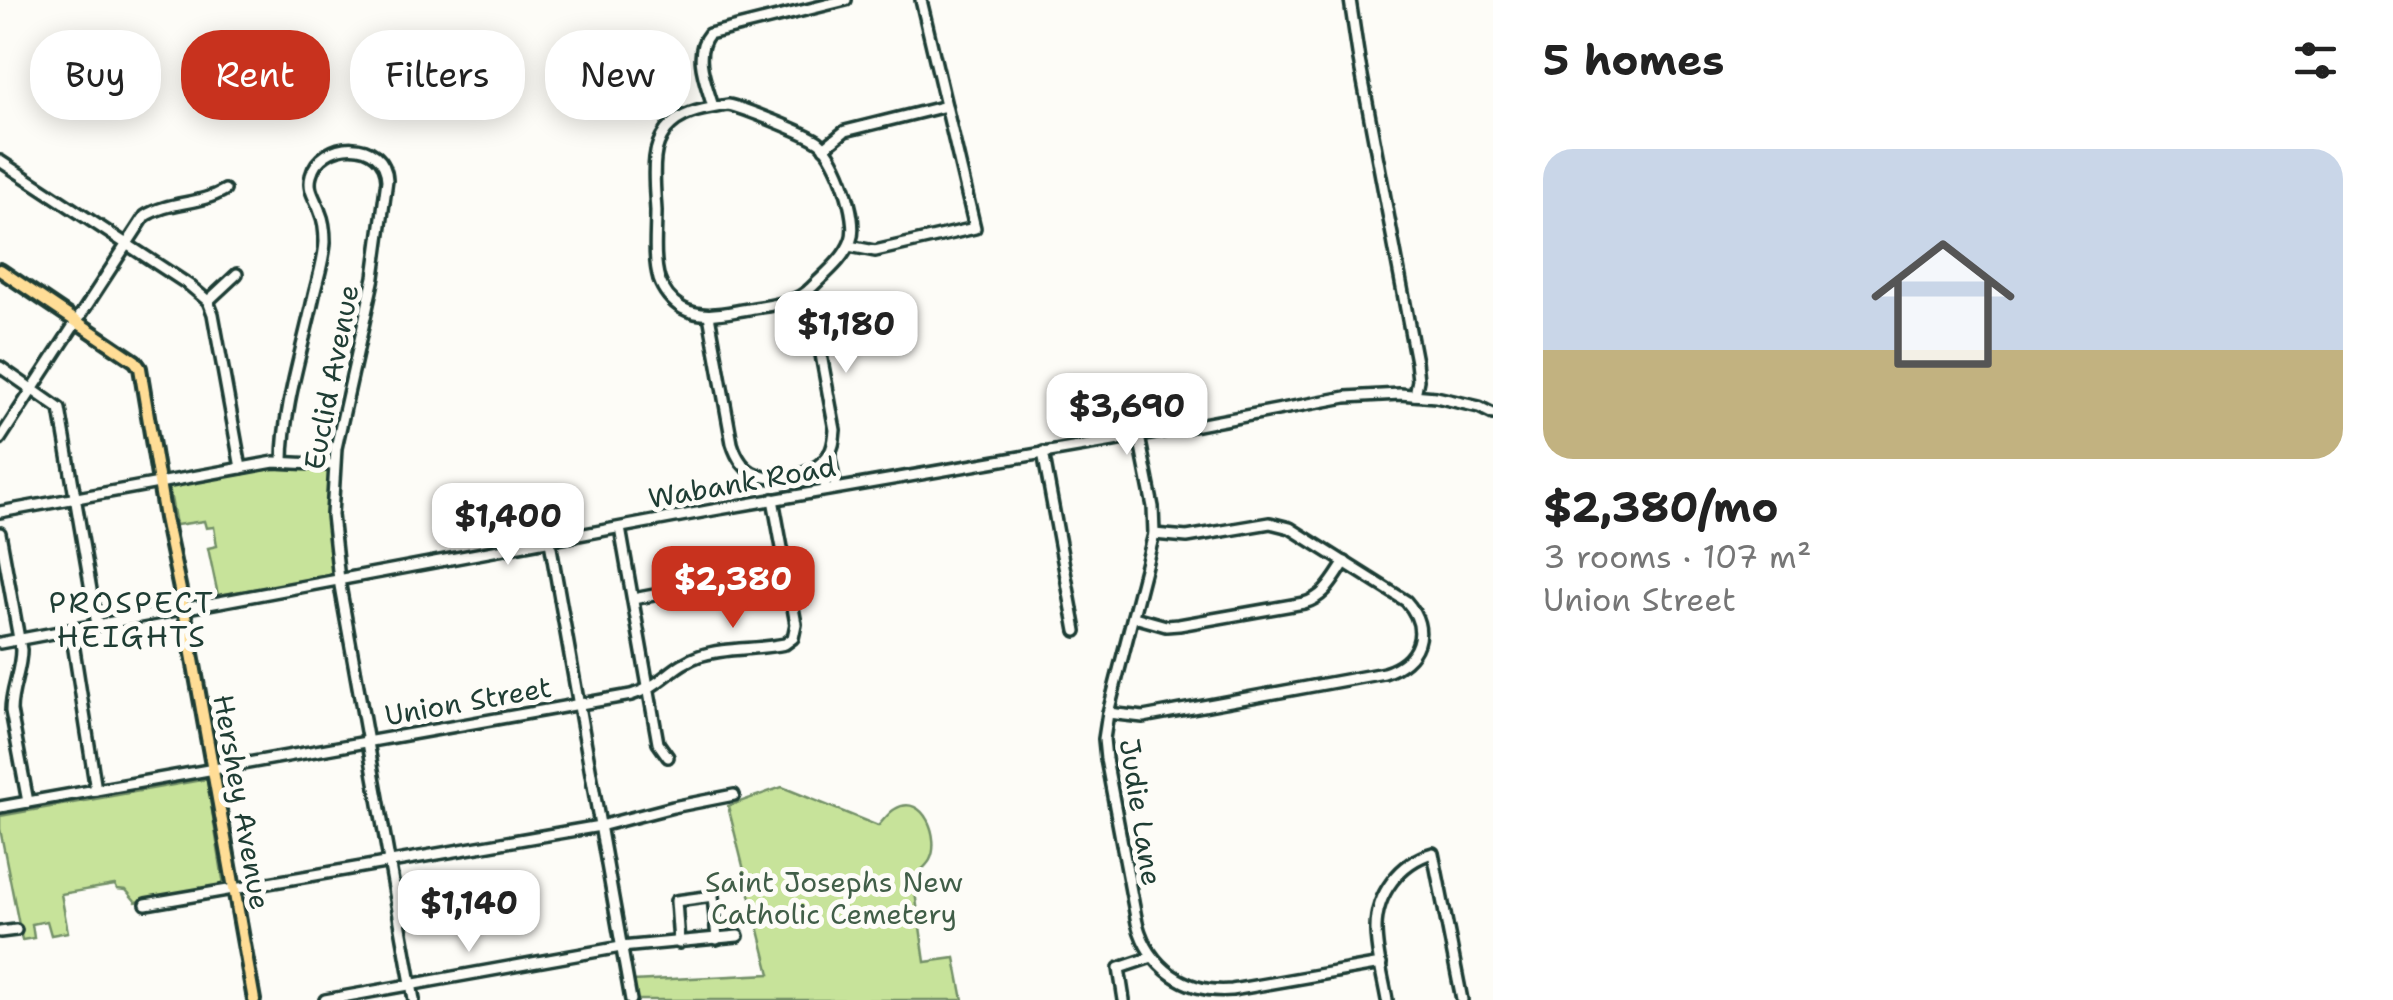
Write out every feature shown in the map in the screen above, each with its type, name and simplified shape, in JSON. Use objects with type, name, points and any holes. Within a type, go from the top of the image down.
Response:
[{"type":"main road","name":"Hershey Avenue","points":[[0,270],[138,364],[254,1000]]},
{"type":"street","points":[[713,108],[700,56],[709,34],[846,0]]},
{"type":"street","points":[[849,246],[875,251],[975,228],[921,0]]},
{"type":"street","points":[[1350,0],[1416,362],[1415,395]]},
{"type":"street","points":[[734,106],[812,138],[824,148],[832,160],[854,229],[842,257],[801,297],[775,305],[709,314],[689,312],[676,304],[659,278],[654,159],[658,143],[673,122],[687,114],[734,106]]},
{"type":"street","points":[[824,148],[845,131],[946,106]]},
{"type":"street","name":"Euclid Avenue","points":[[282,462],[286,415],[324,248],[320,211],[310,186],[311,172],[328,153],[341,149],[368,150],[385,167],[387,180],[374,277],[338,430],[332,515],[339,580],[414,1000]]},
{"type":"street","points":[[0,161],[189,285],[208,302],[214,314],[240,468]]},
{"type":"street","points":[[0,439],[145,216],[225,190]]},
{"type":"street","points":[[208,302],[237,274]]},
{"type":"street","points":[[709,314],[732,443],[739,459],[756,474],[769,478],[807,472],[829,454],[835,436],[810,290]]},
{"type":"street","points":[[0,367],[60,409],[97,626]]},
{"type":"street","name":"Wabank Road","points":[[0,643],[1346,397],[1415,395],[1452,400],[1493,414]]},
{"type":"street","name":"Judie Lane","points":[[1139,436],[1153,507],[1154,534],[1104,739],[1136,923],[1152,957]]},
{"type":"street","points":[[1043,452],[1076,631]]},
{"type":"street","points":[[829,454],[831,489]]},
{"type":"street","points":[[0,512],[282,462],[334,465]]},
{"type":"street","points":[[821,464],[831,489]]},
{"type":"street","name":"Union Street","points":[[0,807],[649,690],[698,656],[781,645],[796,632],[796,624],[773,499]]},
{"type":"street","points":[[1108,713],[1143,717],[1384,674],[1412,655],[1418,641],[1414,611],[1399,596],[1290,528],[1275,523],[1186,537],[1154,534]]},
{"type":"street","points":[[620,528],[658,742],[668,757]]},
{"type":"street","points":[[0,533],[4,577],[21,658],[11,711],[28,802]]},
{"type":"street","points":[[550,542],[631,1000]]},
{"type":"street","points":[[1134,617],[1174,626],[1304,603],[1328,588],[1345,562]]},
{"type":"street","points":[[633,598],[786,570]]},
{"type":"street","points":[[71,630],[96,790]]},
{"type":"street","points":[[146,904],[600,826],[734,795]]},
{"type":"street","points":[[1387,1000],[1376,933],[1377,916],[1393,880],[1411,861],[1433,852],[1462,1000]]},
{"type":"street","points":[[679,943],[676,900],[713,896],[717,938]]},
{"type":"street","points":[[0,932],[16,930]]},
{"type":"street","points":[[325,1000],[621,947],[738,936]]},
{"type":"street","points":[[1124,1000],[1119,968],[1152,957],[1182,983],[1213,991],[1381,964]]},
{"type":"green space","points":[[271,469],[329,472],[327,519],[332,576],[218,595],[208,548],[217,546],[214,527],[206,528],[204,521],[176,525],[169,487]]},
{"type":"green space","points":[[207,779],[224,886],[136,902],[126,890],[115,885],[61,894],[68,932],[51,935],[47,921],[32,924],[34,938],[22,940],[0,816]]},
{"type":"green space","name":"Saint Josephs New Catholic Cemetery","points":[[782,787],[878,826],[893,810],[905,805],[922,812],[933,841],[930,860],[913,878],[925,962],[955,958],[963,1000],[636,1000],[633,981],[770,974],[728,806]]},
{"type":"district","name":"PROSPECT HEIGHTS","points":[[132,620]]}]
